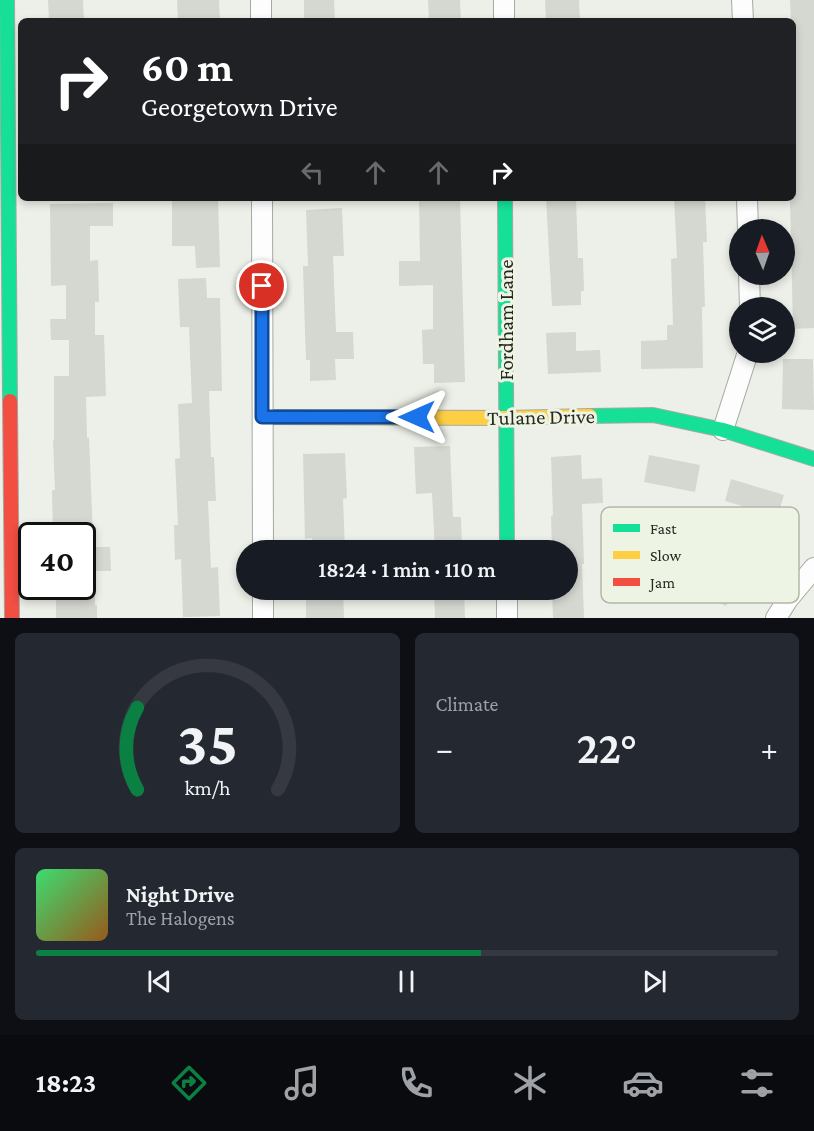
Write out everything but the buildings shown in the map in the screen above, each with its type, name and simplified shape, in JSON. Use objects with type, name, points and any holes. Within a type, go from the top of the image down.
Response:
[{"type":"street","points":[[7,0],[12,618]]},
{"type":"street","points":[[261,0],[261,18]]},
{"type":"street","points":[[504,0],[504,18]]},
{"type":"street","points":[[742,0],[743,18]]},
{"type":"street","points":[[262,201],[263,540]]},
{"type":"street","name":"Fordham Lane","points":[[505,201],[507,540]]},
{"type":"street","points":[[747,201],[748,219]]},
{"type":"street","points":[[723,430],[744,363]]},
{"type":"street","name":"Tulane Drive","points":[[262,417],[506,418],[652,415],[723,430],[814,459]]},
{"type":"street","points":[[799,586],[814,568]]},
{"type":"street","points":[[263,600],[263,618]]},
{"type":"street","points":[[507,600],[507,618]]},
{"type":"street","points":[[776,618],[785,603]]},
{"type":"traffic: fast","points":[[7,0],[10,401]]},
{"type":"traffic: fast","points":[[505,201],[507,540]]},
{"type":"traffic: fast","points":[[590,416],[653,415],[723,430],[814,459]]},
{"type":"traffic: slow","points":[[262,417],[590,416]]},
{"type":"traffic: jam","points":[[10,401],[12,618]]},
{"type":"route","points":[[262,286],[262,417],[417,417]]}]
